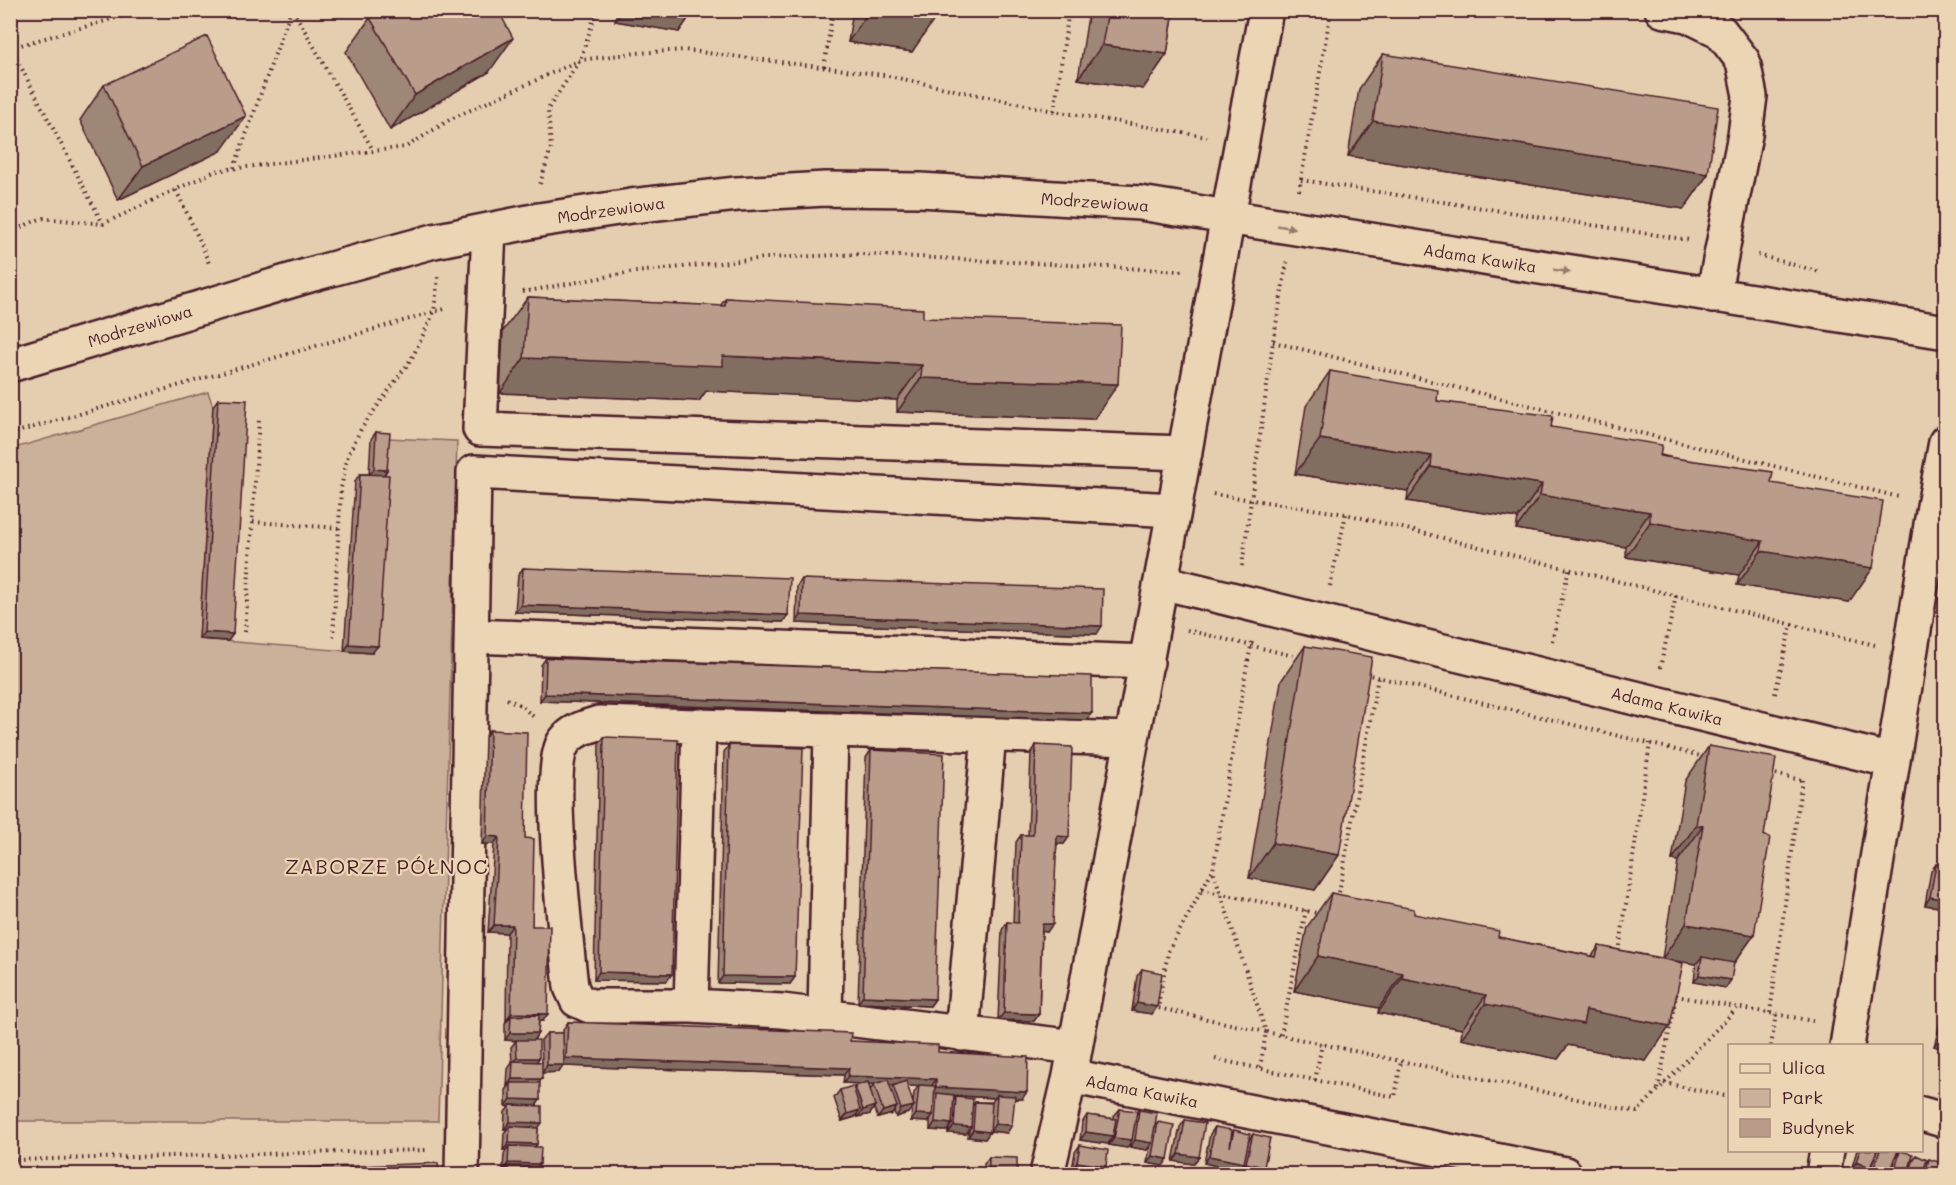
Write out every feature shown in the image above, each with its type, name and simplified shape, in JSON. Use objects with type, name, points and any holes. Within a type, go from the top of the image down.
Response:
[{"type":"street","points":[[1047,1174],[1073,1062],[1266,10]]},
{"type":"street","points":[[1662,10],[1687,15],[1720,31],[1743,61],[1750,96],[1745,135],[1713,296]]},
{"type":"street","name":"Modrzewiowa","points":[[10,365],[434,241],[539,220],[631,206],[737,194],[825,189],[920,190],[1140,203],[1228,218]]},
{"type":"street","name":"Adama Kawika","points":[[1228,218],[1946,332]]},
{"type":"street","points":[[489,230],[480,429],[1185,453]]},
{"type":"street","points":[[1849,1036],[1946,442]]},
{"type":"street","points":[[462,1162],[474,472],[1174,510]]},
{"type":"street","name":"Adama Kawika","points":[[1161,582],[1893,761]]},
{"type":"street","points":[[472,636],[1147,662]]},
{"type":"street","points":[[563,742],[576,730],[599,723],[1132,739]]},
{"type":"street","points":[[691,1006],[699,725]]},
{"type":"street","points":[[825,1015],[831,730]]},
{"type":"street","points":[[962,1034],[989,735]]},
{"type":"street","name":"Adama Kawika","points":[[563,742],[557,762],[557,811],[571,987],[577,1000],[590,1006],[691,1006],[782,1011],[962,1034],[1073,1062],[1565,1174]]},
{"type":"street","points":[[1923,1114],[1946,1121]]},
{"type":"street","points":[[1823,1174],[1827,1152]]},
{"type":"path","points":[[103,224],[11,48],[144,10]]},
{"type":"path","points":[[292,10],[373,150]]},
{"type":"path","points":[[234,168],[292,10]]},
{"type":"path","points":[[550,148],[548,109],[580,60],[597,10]]},
{"type":"path","points":[[824,67],[833,10]]},
{"type":"path","points":[[1054,111],[1069,10]]},
{"type":"path","points":[[1297,202],[1331,10]]},
{"type":"path","points":[[10,232],[42,218],[103,224],[215,171],[406,147],[452,119],[580,60],[637,53],[684,50],[884,75],[1054,111],[1209,137]]},
{"type":"path","points":[[1301,180],[1723,245],[1823,273]]},
{"type":"path","points":[[176,190],[201,241]]},
{"type":"path","points":[[333,637],[341,488],[348,455],[361,429],[412,358],[434,312],[438,279],[434,241]]},
{"type":"path","points":[[1241,575],[1289,251]]},
{"type":"path","points":[[10,434],[434,312],[486,299],[627,273],[766,258],[861,254],[1218,273]]},
{"type":"path","points":[[1274,342],[1934,506]]},
{"type":"path","points":[[245,632],[259,420]]},
{"type":"path","points":[[1206,493],[1346,514],[1910,654]]},
{"type":"path","points":[[1321,622],[1346,514]]},
{"type":"path","points":[[253,522],[339,528]]},
{"type":"path","points":[[1544,676],[1569,569]]},
{"type":"path","points":[[1663,654],[1676,596]]},
{"type":"path","points":[[1767,730],[1791,625]]},
{"type":"path","points":[[1181,629],[1309,660]]},
{"type":"path","points":[[1251,646],[1245,670],[1213,870],[1168,952],[1158,1008],[1637,1112],[1738,1007]]},
{"type":"path","points":[[1355,671],[1708,758]]},
{"type":"path","points":[[1336,905],[1378,677]]},
{"type":"path","points":[[470,693],[498,696],[520,705],[563,742]]},
{"type":"path","points":[[1618,960],[1650,743]]},
{"type":"path","points":[[1767,772],[1802,780],[1771,1044]]},
{"type":"path","points":[[1213,870],[1266,1032],[1260,1068]]},
{"type":"path","points":[[1202,890],[1325,914]]},
{"type":"path","points":[[1281,1035],[1306,910]]},
{"type":"path","points":[[1657,1091],[1678,983]]},
{"type":"path","points":[[1676,996],[1773,1014],[1849,1036]]},
{"type":"path","points":[[1315,1080],[1322,1044]]},
{"type":"path","points":[[1215,1059],[1395,1097],[1401,1061]]},
{"type":"path","points":[[1665,1083],[1728,1096]]},
{"type":"path","points":[[10,1160],[462,1162]]},
{"type":"green space","points":[[208,392],[213,406],[199,639],[372,653],[387,438],[457,441],[438,1121],[11,1121],[11,449]]},
{"type":"building","points":[[382,10],[498,10],[513,38],[415,95],[370,18]]},
{"type":"building","points":[[891,10],[937,10],[936,17]]},
{"type":"building","points":[[1108,10],[1174,10],[1167,54],[1102,45]]},
{"type":"building","points":[[207,36],[246,116],[143,166],[104,85]]},
{"type":"building","points":[[1383,54],[1718,107],[1708,174],[1373,121]]},
{"type":"building","points":[[528,297],[725,306],[726,298],[923,309],[923,318],[1121,325],[1118,384],[921,378],[922,365],[823,360],[723,356],[723,366],[524,358]]},
{"type":"building","points":[[1330,371],[1438,390],[1437,401],[1553,416],[1551,427],[1662,445],[1660,456],[1773,472],[1771,483],[1883,501],[1873,568],[1761,551],[1763,541],[1650,522],[1650,512],[1540,495],[1542,484],[1431,467],[1432,456],[1320,439]]},
{"type":"building","points":[[218,399],[247,400],[233,634],[204,632]]},
{"type":"building","points":[[376,432],[390,433],[387,470],[374,469]]},
{"type":"building","points":[[360,474],[389,475],[378,646],[349,644]]},
{"type":"building","points":[[523,568],[790,578],[788,615],[521,605]]},
{"type":"building","points":[[802,579],[1103,589],[1102,626],[801,615]]},
{"type":"building","points":[[1305,646],[1372,657],[1339,855],[1273,843]]},
{"type":"building","points":[[546,658],[1092,676],[1092,713],[545,694]]},
{"type":"building","points":[[490,730],[527,732],[525,838],[534,839],[532,926],[550,926],[548,1014],[511,1013],[513,925],[494,925],[499,837],[487,836]]},
{"type":"building","points":[[604,737],[678,740],[672,974],[599,972]]},
{"type":"building","points":[[729,745],[803,748],[795,977],[723,976]]},
{"type":"building","points":[[1036,745],[1072,747],[1069,837],[1057,836],[1053,924],[1042,924],[1039,1014],[1004,1013],[1007,922],[1018,923],[1021,835],[1033,835]]},
{"type":"building","points":[[1709,746],[1776,758],[1764,836],[1770,837],[1754,935],[1686,924],[1703,826],[1696,825]]},
{"type":"building","points":[[871,750],[944,754],[935,999],[863,996]]},
{"type":"building","points":[[1936,864],[1946,865],[1946,900],[1930,897]]},
{"type":"building","points":[[1331,893],[1414,909],[1414,914],[1499,931],[1498,937],[1596,957],[1599,946],[1683,963],[1670,1026],[1586,1010],[1583,1024],[1485,1004],[1486,995],[1402,978],[1403,973],[1318,956]]},
{"type":"building","points":[[1702,957],[1734,963],[1731,980],[1699,975]]},
{"type":"building","points":[[1142,969],[1162,973],[1157,1007],[1137,1003]]},
{"type":"building","points":[[539,1015],[538,1033],[510,1033],[511,1016]]},
{"type":"building","points":[[568,1022],[851,1033],[850,1041],[938,1045],[938,1052],[1028,1057],[1027,1092],[936,1087],[936,1079],[848,1076],[849,1068],[566,1058]]},
{"type":"building","points":[[547,1033],[563,1033],[564,1065],[547,1065]]},
{"type":"building","points":[[516,1040],[539,1040],[539,1058],[517,1058]]},
{"type":"building","points":[[513,1061],[542,1062],[542,1079],[512,1079]]},
{"type":"building","points":[[888,1080],[897,1107],[883,1111],[874,1084]]},
{"type":"building","points":[[906,1081],[914,1106],[901,1109],[893,1086]]},
{"type":"building","points":[[868,1082],[875,1106],[863,1110],[855,1086]]},
{"type":"building","points":[[511,1083],[540,1083],[540,1100],[511,1099]]},
{"type":"building","points":[[919,1085],[935,1086],[933,1115],[916,1114]]},
{"type":"building","points":[[853,1086],[860,1110],[847,1114],[840,1090]]},
{"type":"building","points":[[937,1093],[954,1095],[952,1124],[935,1122]]},
{"type":"building","points":[[997,1095],[1015,1096],[1012,1125],[995,1124]]},
{"type":"building","points":[[956,1097],[973,1099],[971,1127],[954,1126]]},
{"type":"building","points":[[975,1102],[992,1103],[990,1132],[973,1130]]},
{"type":"building","points":[[510,1105],[542,1106],[542,1123],[510,1122]]},
{"type":"building","points":[[1120,1109],[1137,1111],[1132,1140],[1114,1138]]},
{"type":"building","points":[[1139,1110],[1157,1113],[1152,1143],[1135,1140]]},
{"type":"building","points":[[1087,1115],[1116,1119],[1113,1136],[1086,1132]]},
{"type":"building","points":[[1185,1120],[1205,1123],[1199,1157],[1179,1154]]},
{"type":"building","points":[[1158,1122],[1174,1125],[1168,1159],[1152,1156]]},
{"type":"building","points":[[510,1126],[538,1128],[537,1144],[509,1143]]},
{"type":"building","points":[[1215,1127],[1232,1130],[1230,1147],[1234,1130],[1250,1134],[1244,1163],[1209,1156]]},
{"type":"building","points":[[1253,1134],[1270,1138],[1264,1167],[1246,1163]]},
{"type":"building","points":[[1080,1145],[1108,1150],[1106,1166],[1077,1162]]},
{"type":"building","points":[[509,1146],[541,1147],[540,1164],[508,1163]]},
{"type":"building","points":[[1859,1152],[1876,1152],[1870,1168],[1856,1162]]},
{"type":"building","points":[[1879,1152],[1897,1152],[1890,1174],[1873,1170]]},
{"type":"building","points":[[1900,1152],[1913,1154],[1908,1174],[1894,1174]]},
{"type":"building","points":[[1916,1155],[1927,1160],[1922,1174],[1908,1174]]},
{"type":"building","points":[[989,1157],[1017,1158],[1017,1174],[989,1174]]},
{"type":"building","points":[[1929,1159],[1945,1164],[1942,1174],[1925,1174]]},
{"type":"building","points":[[438,1163],[439,1174],[138,1174]]},
{"type":"building","points":[[1076,1165],[1105,1169],[1104,1174],[1075,1174]]},
{"type":"building","points":[[508,1166],[538,1167],[537,1174],[508,1174]]},
{"type":"district","name":"ZABORZE PÓŁNOC","points":[[387,867]]}]
